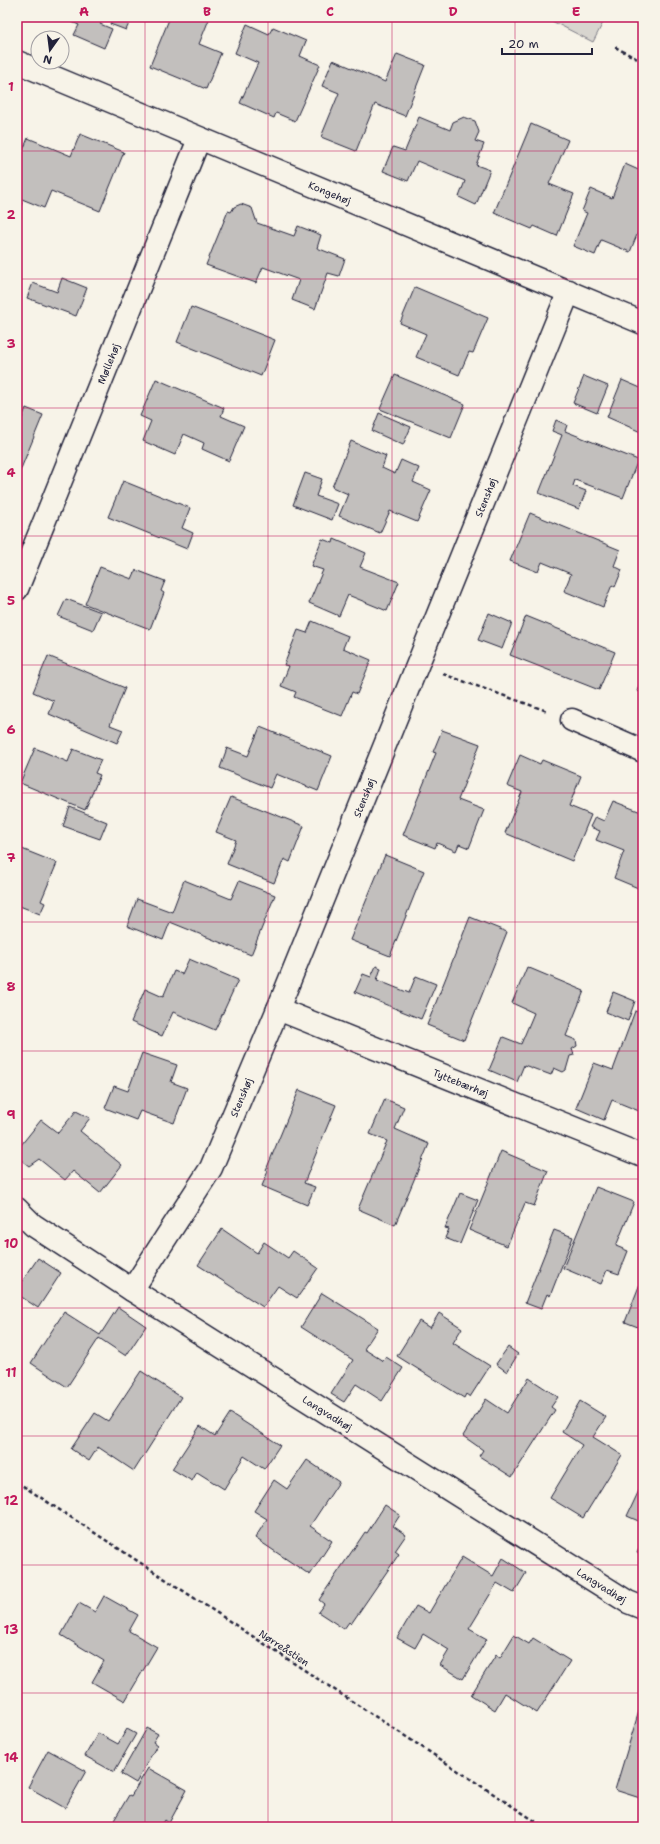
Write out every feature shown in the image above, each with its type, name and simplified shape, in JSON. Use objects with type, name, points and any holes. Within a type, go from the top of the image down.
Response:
[{"type":"street","name":"Kongehøj","points":[[17,62],[643,323]]},
{"type":"street","name":"Møllehøj","points":[[17,589],[199,138]]},
{"type":"street","name":"Stenshøj","points":[[132,1290],[211,1168],[278,1009],[569,291]]},
{"type":"street","points":[[572,720],[643,750]]},
{"type":"street","name":"Tyttebærhøj","points":[[278,1009],[643,1156]]},
{"type":"street","name":"Langvadhøj","points":[[17,1209],[33,1225],[132,1290],[628,1602],[643,1608]]},
{"type":"path","points":[[615,47],[643,62]]},
{"type":"path","points":[[418,665],[572,720]]},
{"type":"path","name":"Nørreåstien","points":[[17,1482],[544,1827]]},
{"type":"shaded area","points":[[544,17],[606,17],[593,42]]},
{"type":"building","points":[[60,17],[104,17],[100,24],[112,29],[104,48],[74,35],[79,25]]},
{"type":"building","points":[[113,17],[132,17],[126,30],[110,24]]},
{"type":"building","points":[[170,17],[210,17],[199,44],[221,53],[206,89],[150,66]]},
{"type":"building","points":[[247,24],[269,34],[273,27],[306,41],[300,56],[320,65],[295,121],[276,113],[274,118],[240,103],[258,63],[235,53]]},
{"type":"building","points":[[397,54],[425,65],[405,116],[375,104],[356,151],[321,137],[339,93],[322,86],[333,60],[385,82]]},
{"type":"building","points":[[419,117],[450,130],[453,122],[464,117],[475,121],[479,132],[475,141],[484,144],[476,165],[490,170],[476,205],[459,197],[465,181],[417,161],[408,181],[383,171],[393,147],[405,151]]},
{"type":"building","points":[[531,124],[568,140],[549,184],[574,194],[557,236],[534,226],[532,229],[494,213]]},
{"type":"building","points":[[80,134],[124,152],[100,211],[51,191],[44,208],[17,197],[17,164],[28,138],[71,156]]},
{"type":"building","points":[[625,164],[643,172],[643,220],[630,252],[601,240],[595,255],[573,246],[587,213],[582,211],[591,189],[612,198]]},
{"type":"building","points":[[17,201],[22,203],[17,214]]},
{"type":"building","points":[[241,204],[252,208],[257,223],[294,236],[298,226],[321,235],[317,248],[345,259],[339,276],[328,273],[315,309],[292,300],[299,280],[263,267],[256,283],[206,265],[228,211],[231,212],[234,207]]},
{"type":"building","points":[[17,214],[21,216],[17,227]]},
{"type":"building","points":[[62,278],[87,288],[76,316],[27,298],[33,283],[57,292]]},
{"type":"building","points":[[415,287],[488,318],[473,353],[469,352],[459,375],[416,357],[426,334],[400,323]]},
{"type":"building","points":[[191,307],[275,340],[261,376],[177,342]]},
{"type":"building","points":[[395,375],[465,404],[451,438],[380,409]]},
{"type":"building","points":[[584,376],[608,386],[597,413],[573,403]]},
{"type":"building","points":[[156,379],[224,408],[221,416],[244,426],[229,461],[202,449],[204,443],[184,434],[175,455],[143,441],[151,421],[140,416]]},
{"type":"building","points":[[622,380],[643,389],[643,433],[607,417]]},
{"type":"building","points":[[26,408],[43,415],[20,471],[17,470],[17,422],[20,423]]},
{"type":"building","points":[[379,413],[411,427],[403,445],[372,431]]},
{"type":"building","points":[[556,420],[567,425],[565,431],[638,460],[623,498],[575,480],[573,486],[586,491],[579,509],[539,493],[562,435],[552,431]]},
{"type":"building","points":[[351,441],[386,456],[382,468],[395,474],[401,460],[419,468],[413,482],[431,490],[417,522],[390,511],[380,533],[339,516],[348,494],[332,487]]},
{"type":"building","points":[[305,473],[322,479],[316,496],[338,504],[332,520],[293,505]]},
{"type":"building","points":[[123,481],[190,508],[182,528],[193,533],[187,549],[108,517]]},
{"type":"building","points":[[530,513],[620,550],[614,566],[622,570],[615,587],[612,585],[603,607],[564,591],[571,574],[542,562],[538,572],[510,561]]},
{"type":"building","points":[[322,539],[333,543],[334,539],[366,553],[360,567],[399,582],[387,611],[348,595],[339,616],[309,603],[323,570],[311,566]]},
{"type":"building","points":[[100,567],[132,579],[136,570],[165,581],[161,591],[164,593],[150,629],[85,604]]},
{"type":"building","points":[[66,599],[101,612],[93,630],[58,616]]},
{"type":"building","points":[[489,613],[512,623],[502,649],[478,640]]},
{"type":"building","points":[[526,616],[615,652],[599,690],[510,655]]},
{"type":"building","points":[[312,621],[348,636],[343,648],[371,660],[357,694],[352,692],[342,716],[294,697],[296,692],[281,686],[289,666],[284,665],[298,630],[307,633]]},
{"type":"building","points":[[48,656],[125,688],[110,725],[123,730],[117,743],[49,714],[54,701],[33,692]]},
{"type":"building","points":[[643,676],[643,693],[637,691]]},
{"type":"building","points":[[260,727],[332,756],[318,791],[276,774],[270,788],[220,768],[227,748],[248,756]]},
{"type":"building","points":[[442,730],[480,744],[458,800],[484,810],[469,848],[459,844],[456,851],[437,843],[435,848],[403,835],[436,753],[433,752]]},
{"type":"building","points":[[35,748],[68,762],[73,749],[101,760],[95,773],[100,775],[85,810],[20,783]]},
{"type":"building","points":[[520,755],[540,764],[542,760],[581,776],[569,806],[591,815],[572,861],[505,833],[522,792],[507,786]]},
{"type":"building","points":[[231,797],[304,826],[290,862],[284,859],[274,883],[227,864],[236,840],[216,832]]},
{"type":"building","points":[[613,801],[641,812],[643,805],[643,890],[614,878],[624,851],[596,840],[600,831],[590,827],[595,817],[604,821]]},
{"type":"building","points":[[70,807],[107,822],[100,839],[63,826]]},
{"type":"building","points":[[17,847],[57,863],[41,901],[45,903],[40,914],[17,905]]},
{"type":"building","points":[[385,855],[424,871],[390,956],[350,940]]},
{"type":"building","points":[[184,880],[231,899],[239,881],[275,895],[251,955],[170,922],[163,940],[127,926],[137,899],[172,912]]},
{"type":"building","points":[[470,917],[507,932],[464,1040],[427,1025]]},
{"type":"building","points":[[189,959],[238,980],[215,1030],[173,1012],[162,1036],[131,1022],[145,989],[163,997],[174,971],[182,974]]},
{"type":"building","points":[[376,966],[381,968],[377,980],[409,993],[416,976],[436,984],[421,1019],[355,992],[363,974],[371,977]]},
{"type":"building","points":[[527,967],[584,991],[566,1036],[576,1040],[577,1046],[572,1049],[574,1055],[570,1056],[566,1070],[563,1072],[554,1068],[551,1075],[524,1065],[517,1082],[489,1070],[503,1037],[521,1044],[534,1013],[512,1003]]},
{"type":"building","points":[[613,992],[635,1001],[628,1021],[606,1012]]},
{"type":"building","points":[[635,1011],[643,1014],[643,1101],[639,1111],[612,1100],[604,1120],[576,1108],[594,1063],[613,1070]]},
{"type":"building","points":[[142,1053],[177,1065],[171,1082],[187,1088],[174,1123],[140,1111],[136,1120],[105,1108],[114,1086],[128,1091]]},
{"type":"building","points":[[299,1090],[336,1105],[304,1183],[315,1187],[307,1205],[262,1186],[268,1171],[266,1170]]},
{"type":"building","points":[[385,1099],[404,1107],[395,1129],[429,1144],[395,1225],[358,1209],[387,1141],[370,1134]]},
{"type":"building","points":[[76,1111],[90,1118],[80,1131],[122,1165],[100,1193],[73,1171],[65,1180],[39,1159],[29,1166],[17,1157],[17,1150],[41,1120],[58,1133]]},
{"type":"building","points":[[501,1151],[548,1171],[534,1206],[525,1203],[507,1246],[469,1230]]},
{"type":"building","points":[[596,1187],[634,1202],[616,1246],[628,1251],[619,1274],[607,1270],[601,1284],[563,1268]]},
{"type":"building","points":[[460,1193],[478,1200],[460,1244],[445,1238],[449,1229],[445,1228]]},
{"type":"building","points":[[222,1229],[257,1253],[264,1242],[288,1258],[293,1251],[318,1268],[297,1298],[278,1286],[263,1307],[198,1265]]},
{"type":"building","points":[[554,1230],[573,1237],[550,1296],[547,1294],[541,1309],[525,1303]]},
{"type":"building","points":[[38,1258],[61,1273],[38,1308],[17,1294],[17,1289]]},
{"type":"building","points":[[643,1276],[643,1329],[625,1322]]},
{"type":"building","points":[[322,1293],[378,1328],[364,1349],[383,1361],[386,1357],[403,1368],[382,1401],[356,1384],[344,1402],[331,1394],[353,1360],[301,1327]]},
{"type":"building","points":[[118,1307],[146,1326],[126,1356],[99,1338],[67,1387],[31,1363],[64,1312],[100,1335]]},
{"type":"building","points":[[439,1313],[462,1328],[453,1343],[490,1366],[470,1397],[466,1394],[464,1398],[397,1356],[419,1321],[430,1328]]},
{"type":"building","points":[[508,1347],[518,1354],[507,1372],[496,1364]]},
{"type":"building","points":[[141,1371],[181,1397],[134,1471],[98,1447],[89,1461],[71,1449],[95,1413],[108,1421]]},
{"type":"building","points":[[529,1378],[558,1397],[551,1407],[555,1410],[512,1477],[479,1456],[483,1450],[463,1436],[486,1399],[507,1413]]},
{"type":"building","points":[[580,1401],[606,1417],[593,1437],[622,1455],[583,1518],[550,1498],[582,1445],[562,1432]]},
{"type":"building","points":[[230,1413],[280,1445],[264,1469],[244,1456],[224,1489],[197,1472],[192,1481],[172,1469],[200,1426],[215,1436]]},
{"type":"building","points":[[307,1460],[339,1482],[310,1526],[332,1541],[310,1575],[255,1538],[267,1519],[254,1511],[274,1480],[287,1489]]},
{"type":"building","points":[[643,1484],[643,1523],[627,1516]]},
{"type":"building","points":[[385,1505],[400,1515],[393,1526],[406,1535],[395,1551],[399,1554],[351,1624],[349,1622],[344,1629],[318,1612],[324,1604],[319,1600]]},
{"type":"building","points":[[643,1540],[643,1556],[637,1553]]},
{"type":"building","points":[[462,1557],[493,1576],[503,1558],[526,1573],[514,1593],[497,1583],[469,1629],[487,1639],[463,1679],[440,1665],[449,1650],[423,1634],[415,1648],[397,1638],[416,1606],[429,1613]]},
{"type":"building","points":[[104,1596],[138,1615],[129,1631],[157,1647],[125,1701],[92,1682],[104,1661],[61,1635],[79,1603],[95,1612]]},
{"type":"building","points":[[514,1635],[529,1644],[533,1638],[570,1661],[537,1713],[505,1693],[495,1710],[471,1695],[496,1655],[500,1658]]},
{"type":"building","points":[[639,1711],[643,1712],[643,1799],[615,1790]]},
{"type":"building","points":[[147,1728],[158,1734],[153,1742],[157,1745],[136,1783],[121,1774]]},
{"type":"building","points":[[127,1729],[136,1734],[114,1772],[85,1756],[98,1733],[118,1744]]},
{"type":"building","points":[[48,1750],[86,1771],[65,1808],[28,1787]]},
{"type":"building","points":[[148,1768],[187,1790],[169,1823],[165,1820],[161,1827],[110,1827],[129,1795],[131,1796]]}]
